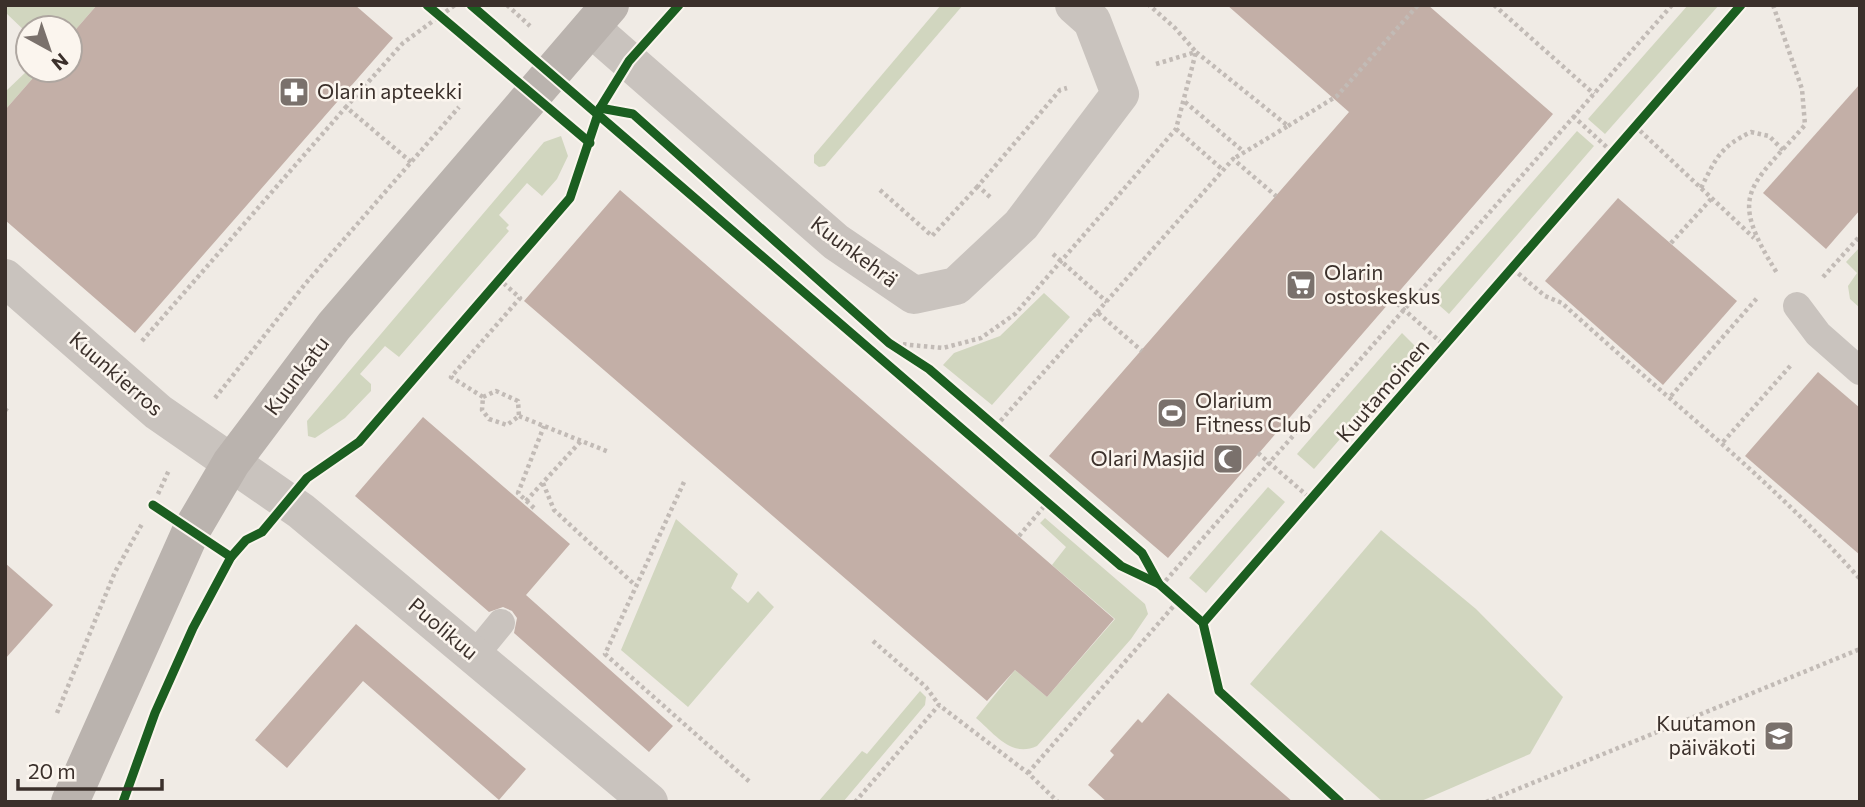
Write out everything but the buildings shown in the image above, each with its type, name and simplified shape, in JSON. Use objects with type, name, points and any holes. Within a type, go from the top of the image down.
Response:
[{"type":"main road","name":"Kuunkatu","points":[[70,802],[191,531],[231,463],[334,326],[600,17]]},
{"type":"street","name":"Kuunkehrä","points":[[600,17],[836,242],[914,295],[956,286],[1021,225],[1121,94],[1092,21],[1074,5]]},
{"type":"street","name":"Kuunkierros","points":[[5,278],[158,412],[231,463]]},
{"type":"street","name":"Puolikuu","points":[[231,463],[301,511],[649,802]]},
{"type":"lane","points":[[1797,306],[1818,334],[1860,371]]},
{"type":"lane","points":[[474,656],[501,623]]},
{"type":"path","points":[[138,347],[403,43],[437,13],[455,5]]},
{"type":"path","points":[[507,5],[530,26]]},
{"type":"path","points":[[996,426],[1233,159],[1337,96],[1418,5]]},
{"type":"path","points":[[1494,5],[1594,94]]},
{"type":"path","points":[[1186,608],[1156,581],[1270,463],[1672,5]]},
{"type":"path","points":[[1756,239],[1747,203],[1754,183],[1805,125],[1802,89],[1773,5]]},
{"type":"path","points":[[437,13],[450,24]]},
{"type":"path","points":[[1196,52],[1288,126]]},
{"type":"path","points":[[1185,102],[1244,152]]},
{"type":"path","points":[[346,107],[411,162]]},
{"type":"path","points":[[1573,116],[1612,152]]},
{"type":"path","points":[[1643,116],[1632,129],[1756,239],[1797,306],[1860,236]]},
{"type":"path","points":[[1176,128],[1223,170]]},
{"type":"path","points":[[1701,188],[1718,154],[1730,142],[1751,132],[1769,136],[1783,150]]},
{"type":"path","points":[[1602,163],[1621,142]]},
{"type":"path","points":[[1233,159],[1276,196]]},
{"type":"path","points":[[880,190],[932,236],[978,186]]},
{"type":"path","points":[[1671,243],[1712,198]]},
{"type":"path","points":[[1504,278],[1520,259]]},
{"type":"path","points":[[1060,261],[1107,302]]},
{"type":"path","points":[[1513,269],[1545,296],[1562,303],[1723,442],[1828,543],[1860,579]]},
{"type":"path","points":[[491,290],[509,270]]},
{"type":"path","points":[[1671,396],[1778,275]]},
{"type":"path","points":[[483,397],[451,377],[520,298],[500,280]]},
{"type":"path","points":[[1392,299],[1445,346]]},
{"type":"path","points":[[1097,312],[1142,351]]},
{"type":"path","points":[[878,334],[909,356]]},
{"type":"path","points":[[1723,442],[1818,334]]},
{"type":"path","points":[[483,397],[496,391],[518,401],[519,416]]},
{"type":"path","points":[[483,397],[482,410],[489,419],[507,425],[519,416]]},
{"type":"path","points":[[519,416],[609,452]]},
{"type":"path","points":[[986,418],[1006,434]]},
{"type":"path","points":[[534,508],[518,493],[544,426]]},
{"type":"path","points":[[526,501],[582,441]]},
{"type":"path","points":[[1258,453],[1311,499]]},
{"type":"path","points":[[684,482],[605,654],[751,783]]},
{"type":"path","points":[[543,483],[554,510],[635,585]]},
{"type":"path","points":[[1302,509],[1320,489]]},
{"type":"path","points":[[1019,536],[1044,501],[1058,512]]},
{"type":"path","points":[[1028,773],[1178,601]]},
{"type":"path","points":[[873,641],[926,687],[939,705],[1028,773],[1058,802]]},
{"type":"path","points":[[1486,802],[1860,649]]},
{"type":"path","points":[[855,802],[939,705]]},
{"type":"green space","points":[[5,5],[97,5],[84,20],[84,14],[14,14],[14,21],[5,12]]},
{"type":"green space","points":[[941,5],[963,5],[825,166],[819,167],[814,163],[814,155]]},
{"type":"green space","points":[[1688,5],[1719,5],[1605,134],[1588,119]]},
{"type":"green space","points":[[14,83],[28,84],[5,110],[5,92]]},
{"type":"green space","points":[[1577,131],[1594,146],[1449,314],[1431,298]]},
{"type":"green space","points":[[561,136],[568,156],[557,179],[542,196],[527,183],[499,215],[509,225],[506,228],[509,231],[399,357],[385,346],[360,374],[371,384],[371,391],[345,418],[315,438],[308,436],[307,421],[544,142]]},
{"type":"green space","points":[[1860,247],[1860,308],[1850,299],[1848,286],[1857,273],[1846,262]]},
{"type":"green space","points":[[1044,293],[1070,317],[992,405],[943,365],[954,353],[1000,336]]},
{"type":"green space","points":[[1402,333],[1418,349],[1314,469],[1297,454]]},
{"type":"green space","points":[[1268,487],[1285,502],[1206,593],[1189,578]]},
{"type":"green space","points":[[1045,518],[1145,604],[1148,614],[1131,639],[1037,746],[1019,749],[997,737],[976,718],[1015,670],[1047,697],[1115,619],[1052,565],[1066,547],[1040,523]]},
{"type":"green space","points":[[676,519],[738,574],[731,588],[748,603],[758,591],[774,607],[688,707],[621,650]]},
{"type":"green space","points":[[1381,530],[1476,609],[1563,697],[1530,754],[1419,802],[1383,802],[1250,684]]},
{"type":"green space","points":[[920,691],[926,697],[925,705],[843,802],[818,802],[862,751],[867,754]]},
{"type":"cycle path","points":[[427,5],[590,143]]},
{"type":"cycle path","points":[[471,5],[1121,566],[1159,584]]},
{"type":"cycle path","points":[[123,802],[155,713],[193,628],[231,557],[246,540],[262,532],[307,478],[359,442],[570,198],[600,108],[629,61],[679,5]]},
{"type":"cycle path","name":"Kuutamoinen","points":[[1340,802],[1219,691],[1203,623],[1741,5]]},
{"type":"cycle path","points":[[600,108],[633,114],[889,343],[929,369],[1142,553],[1159,584],[1203,623]]},
{"type":"cycle path","points":[[153,505],[231,557]]},
{"type":"place","name":"Olarin apteekki","points":[[294,92]]},
{"type":"place","name":"Olarin ostoskeskus","points":[[1301,285]]},
{"type":"place","name":"Olarium Fitness Club","points":[[1172,413]]},
{"type":"place","name":"Olari Masjid","points":[[1228,459]]},
{"type":"place","name":"Kuutamon päiväkoti","points":[[1779,736]]}]
